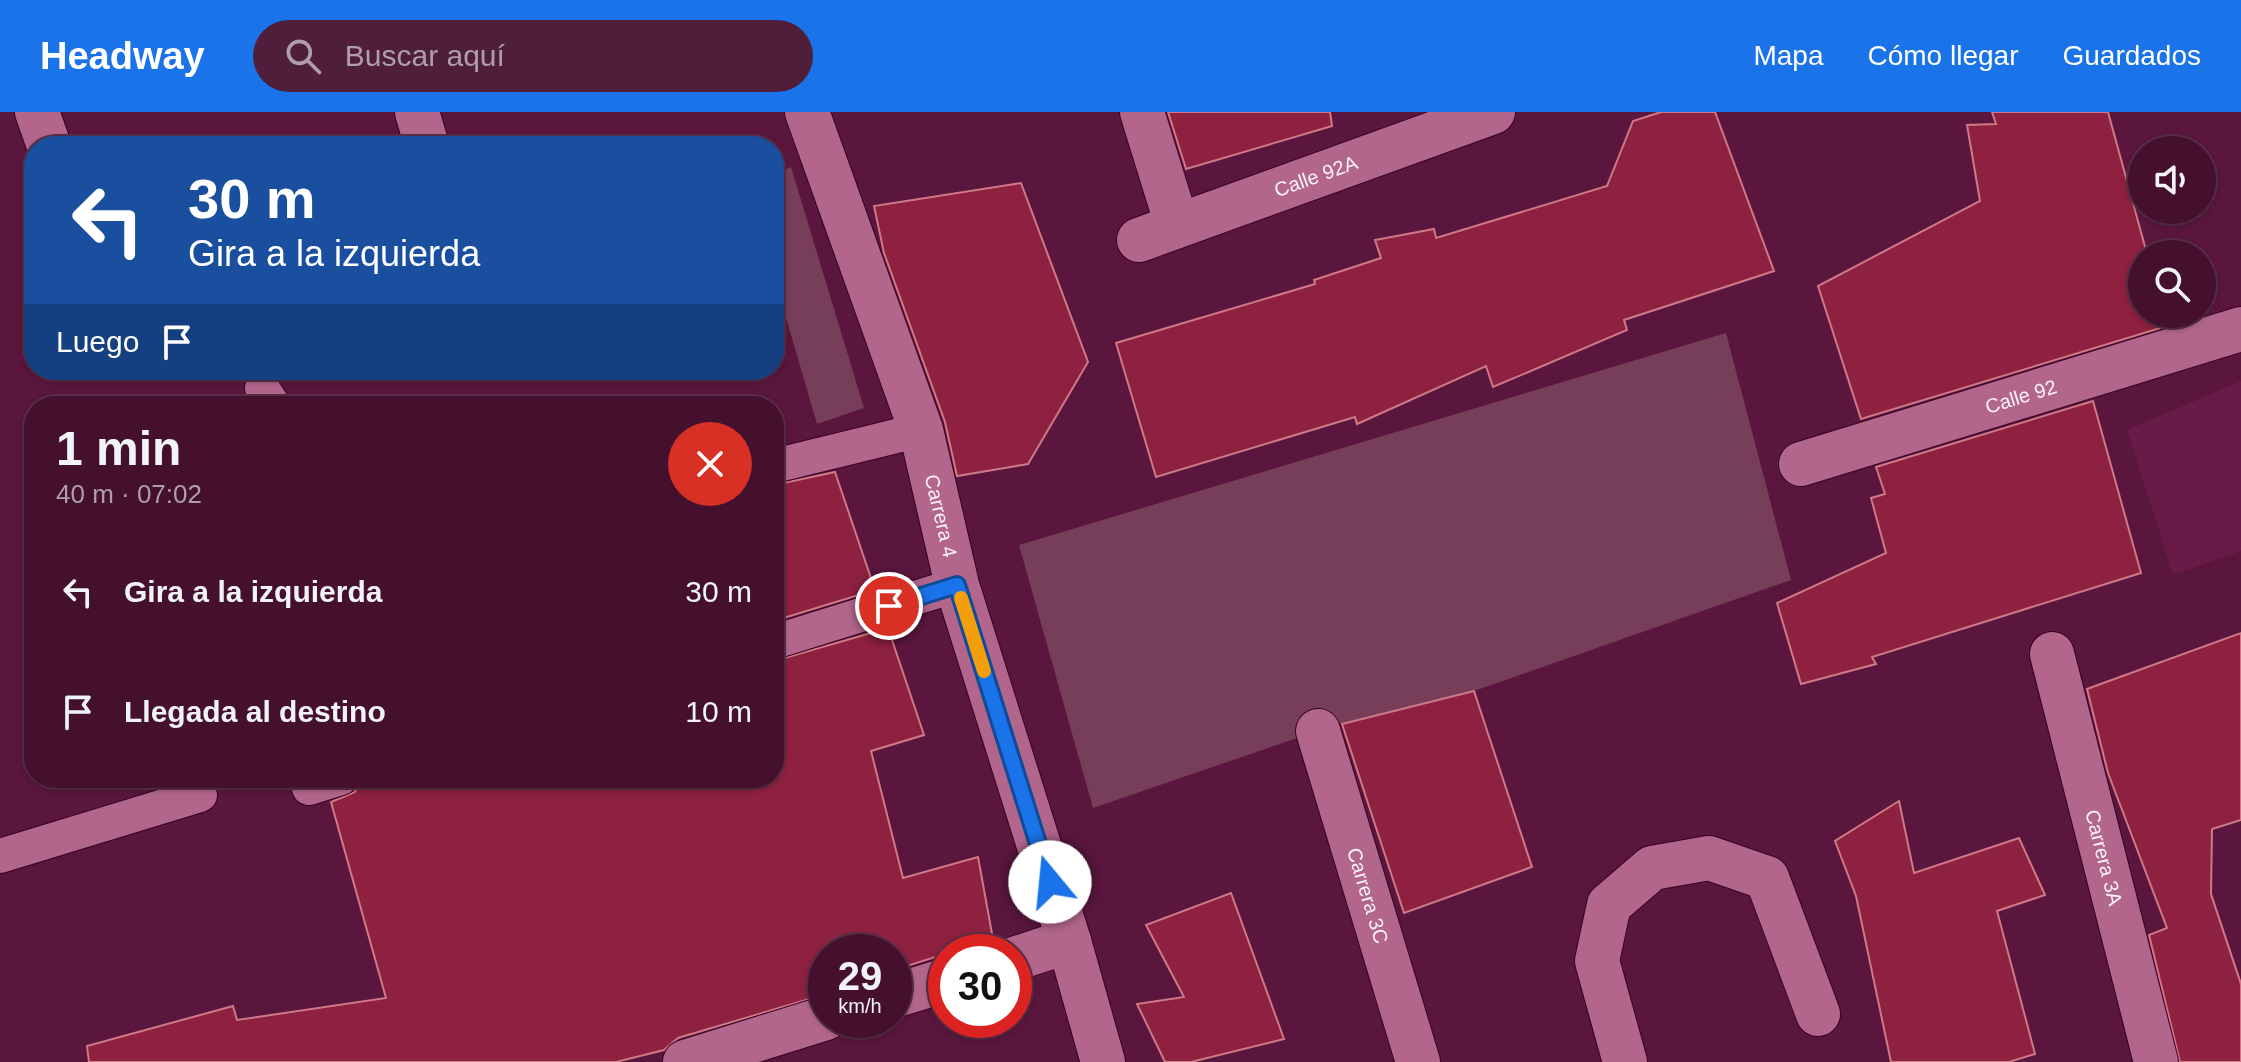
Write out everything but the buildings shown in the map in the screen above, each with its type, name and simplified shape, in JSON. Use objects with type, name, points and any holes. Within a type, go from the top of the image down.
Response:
[{"type":"street","points":[[37,112],[45,136]]},
{"type":"street","points":[[417,112],[424,136]]},
{"type":"street","name":"Carrera 4","points":[[807,112],[921,430],[957,585],[1069,941],[1103,1062]]},
{"type":"street","name":"Calle 92A","points":[[1142,112],[1158,232],[1493,112]]},
{"type":"street","name":"Calle 92","points":[[1801,464],[2241,329]]},
{"type":"street","name":"Carrera 3A","points":[[2052,654],[2156,1062]]},
{"type":"street","name":"Carrera 3C","points":[[1318,731],[1413,1061]]},
{"type":"street","points":[[1625,1062],[1597,961],[1609,905],[1652,868],[1709,858],[1767,878],[1818,1014]]},
{"type":"street","points":[[1032,953],[1069,941]]},
{"type":"street","points":[[685,1062],[808,1024]]},
{"type":"lane","points":[[784,464],[921,430]]},
{"type":"lane","points":[[784,639],[957,585]]},
{"type":"lane","points":[[0,856],[200,795]]},
{"type":"shaded area","points":[[791,167],[864,408],[817,424],[784,310],[784,170]]},
{"type":"shaded area","points":[[1726,333],[1791,580],[1474,691],[1338,724],[1093,808],[1019,545]]},
{"type":"shaded area","points":[[2241,381],[2241,551],[2173,575],[2127,430]]},
{"type":"slow traffic","points":[[961,598],[984,671]]},
{"type":"route","points":[[889,606],[957,585],[1050,882]]}]
